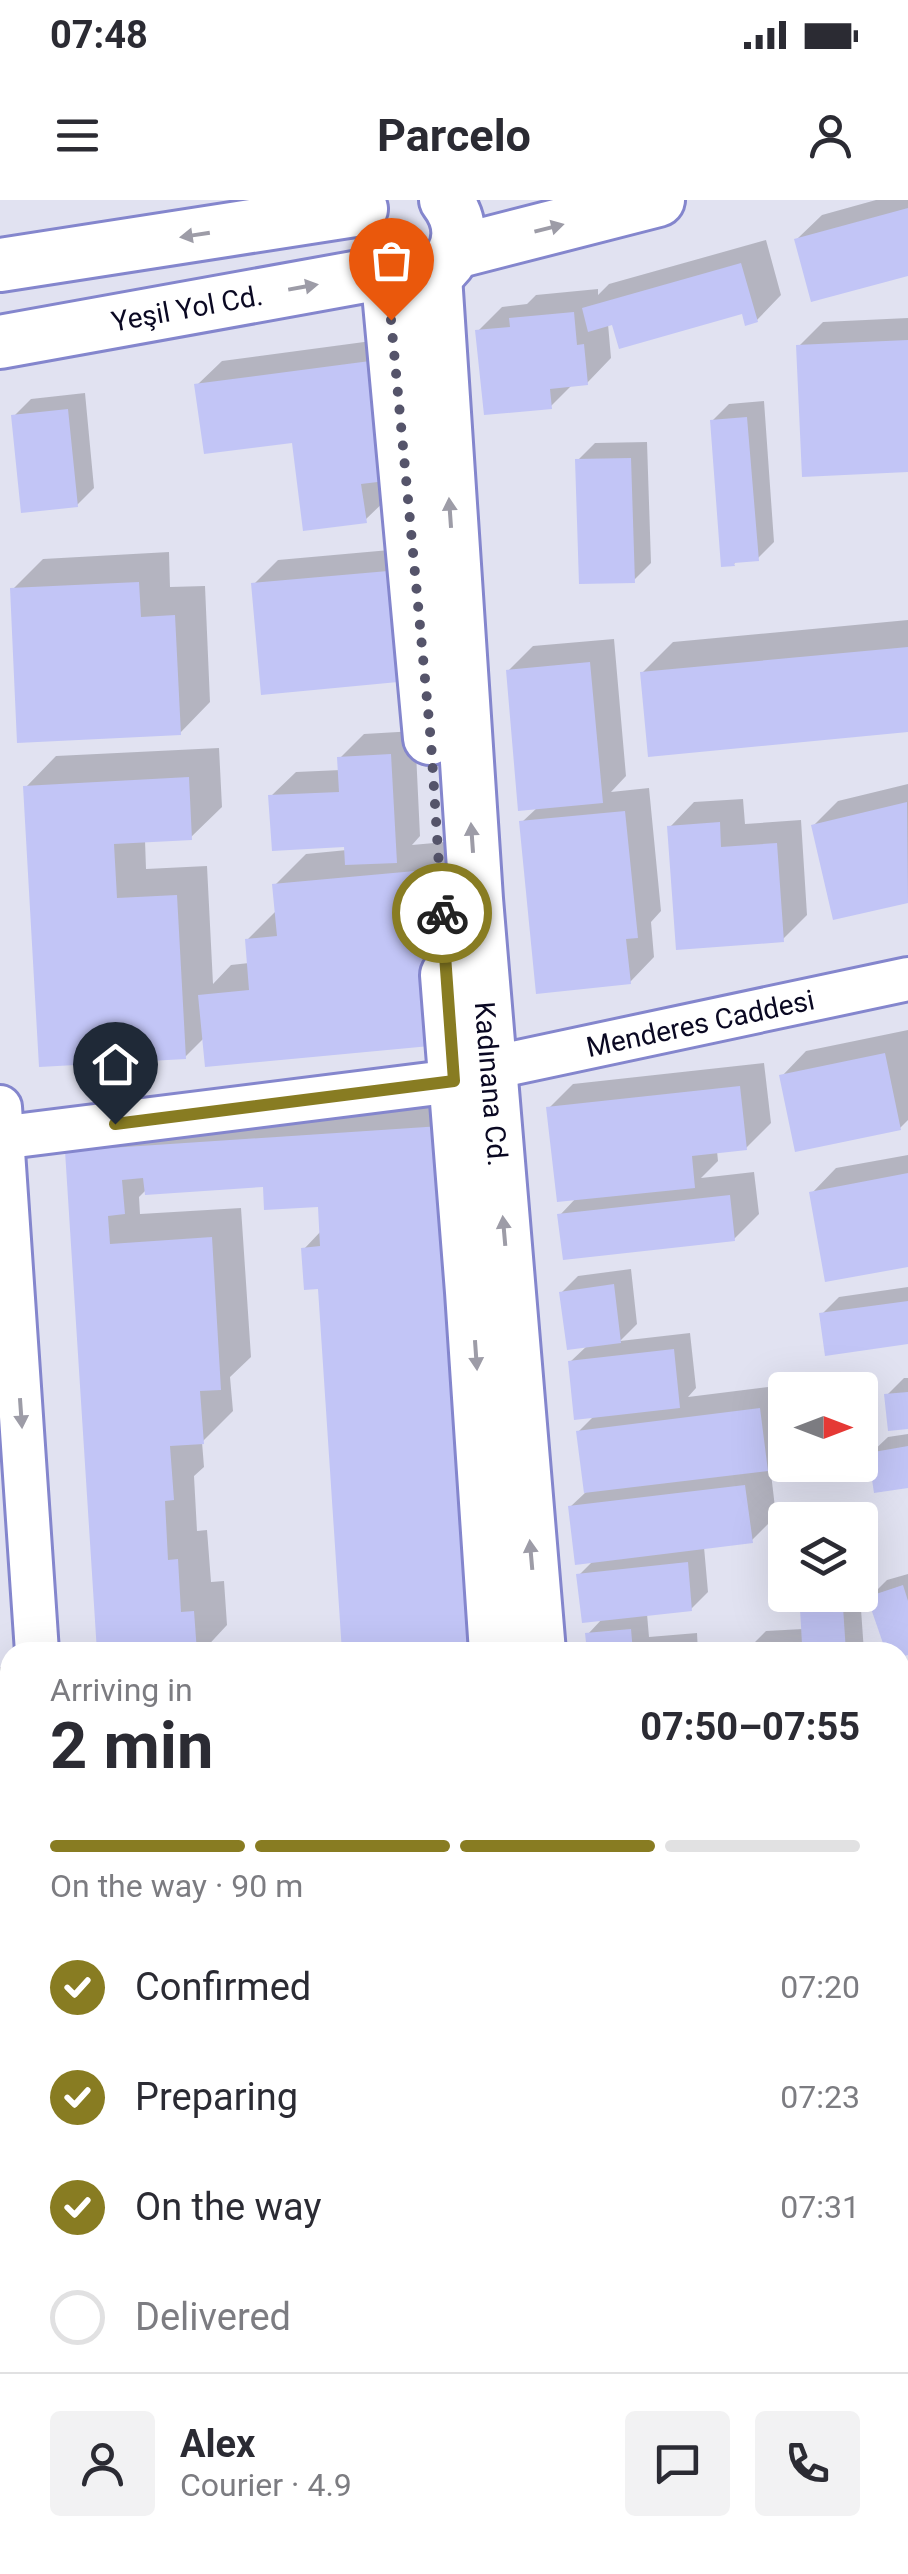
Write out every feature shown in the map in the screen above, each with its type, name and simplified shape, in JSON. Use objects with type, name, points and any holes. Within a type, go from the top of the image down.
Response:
[{"type":"street","name":"Kadınana Cd.","points":[[446,200],[458,236],[413,271],[476,899],[472,1292],[495,1642]]},
{"type":"street","name":"Yeşil Yol Cd.","points":[[0,342],[413,271],[658,200]]},
{"type":"street","points":[[0,265],[364,204],[354,231],[364,262],[413,271]]},
{"type":"street","name":"Menderes Caddesi","points":[[1,1128],[472,1075],[908,978]]},
{"type":"street","name":"Kadınana Cd.","points":[[472,1075],[538,1642]]},
{"type":"street","points":[[1,1128],[36,1642]]},
{"type":"building","points":[[908,208],[908,276],[811,302],[794,239]]},
{"type":"building","points":[[741,263],[758,322],[745,326],[742,314],[619,349],[612,325],[588,332],[582,308]]},
{"type":"building","points":[[574,312],[577,345],[584,344],[588,385],[550,389],[552,409],[484,415],[475,330],[510,327],[509,318]]},
{"type":"building","points":[[908,340],[908,472],[802,477],[796,345]]},
{"type":"building","points":[[370,361],[386,481],[361,484],[367,523],[303,531],[292,443],[204,454],[194,384]]},
{"type":"building","points":[[68,409],[78,507],[21,513],[11,415]]},
{"type":"building","points":[[747,417],[759,561],[721,567],[710,420]]},
{"type":"building","points":[[631,458],[635,583],[579,584],[575,459]]},
{"type":"building","points":[[388,571],[398,682],[261,695],[251,583]]},
{"type":"building","points":[[139,582],[141,617],[175,615],[181,735],[17,743],[10,588]]},
{"type":"building","points":[[908,647],[908,732],[648,757],[640,672]]},
{"type":"building","points":[[590,662],[603,803],[518,811],[506,670]]},
{"type":"building","points":[[391,754],[397,863],[345,865],[344,847],[272,851],[268,795],[339,792],[337,757]]},
{"type":"building","points":[[189,777],[192,840],[114,844],[117,898],[177,895],[186,1059],[39,1067],[23,786]]},
{"type":"building","points":[[907,802],[908,903],[833,920],[811,825]]},
{"type":"building","points":[[625,811],[638,938],[626,939],[631,984],[536,994],[519,821]]},
{"type":"building","points":[[720,822],[721,847],[777,843],[784,942],[676,950],[667,826]]},
{"type":"building","points":[[415,871],[430,1046],[205,1067],[198,995],[249,990],[245,939],[277,936],[272,884]]},
{"type":"building","points":[[885,1053],[901,1130],[795,1152],[779,1075]]},
{"type":"building","points":[[740,1086],[747,1150],[692,1156],[695,1188],[557,1202],[546,1107]]},
{"type":"building","points":[[441,1126],[474,1642],[341,1642],[318,1289],[304,1290],[301,1248],[320,1246],[318,1207],[264,1210],[263,1187],[145,1195],[143,1178],[122,1180],[125,1214],[108,1216],[110,1244],[212,1237],[221,1390],[200,1391],[204,1444],[170,1446],[174,1500],[165,1501],[168,1560],[178,1559],[181,1612],[194,1611],[196,1642],[96,1642],[65,1151]]},
{"type":"building","points":[[908,1173],[908,1267],[825,1282],[809,1192]]},
{"type":"building","points":[[730,1195],[735,1241],[563,1260],[557,1214]]},
{"type":"building","points":[[614,1284],[621,1343],[567,1350],[559,1292]]},
{"type":"building","points":[[908,1301],[908,1344],[825,1356],[819,1313]]},
{"type":"building","points":[[674,1349],[680,1408],[574,1420],[568,1361]]},
{"type":"building","points":[[908,1392],[908,1429],[888,1431],[884,1394]]},
{"type":"building","points":[[760,1408],[768,1471],[584,1493],[576,1431]]},
{"type":"building","points":[[908,1446],[908,1488],[874,1493],[878,1451]]},
{"type":"building","points":[[745,1485],[753,1543],[575,1565],[568,1506]]},
{"type":"building","points":[[688,1562],[692,1611],[582,1623],[576,1574]]},
{"type":"building","points":[[903,1585],[908,1601],[908,1642],[883,1642],[872,1612],[878,1612],[878,1593]]},
{"type":"building","points":[[800,1612],[843,1612],[845,1642],[802,1642]]},
{"type":"building","points":[[631,1629],[632,1642],[586,1642],[585,1633]]},
{"type":"way so far","points":[[391,320],[431,742],[442,913]]},
{"type":"route","points":[[115,1124],[454,1081],[442,913]]}]
